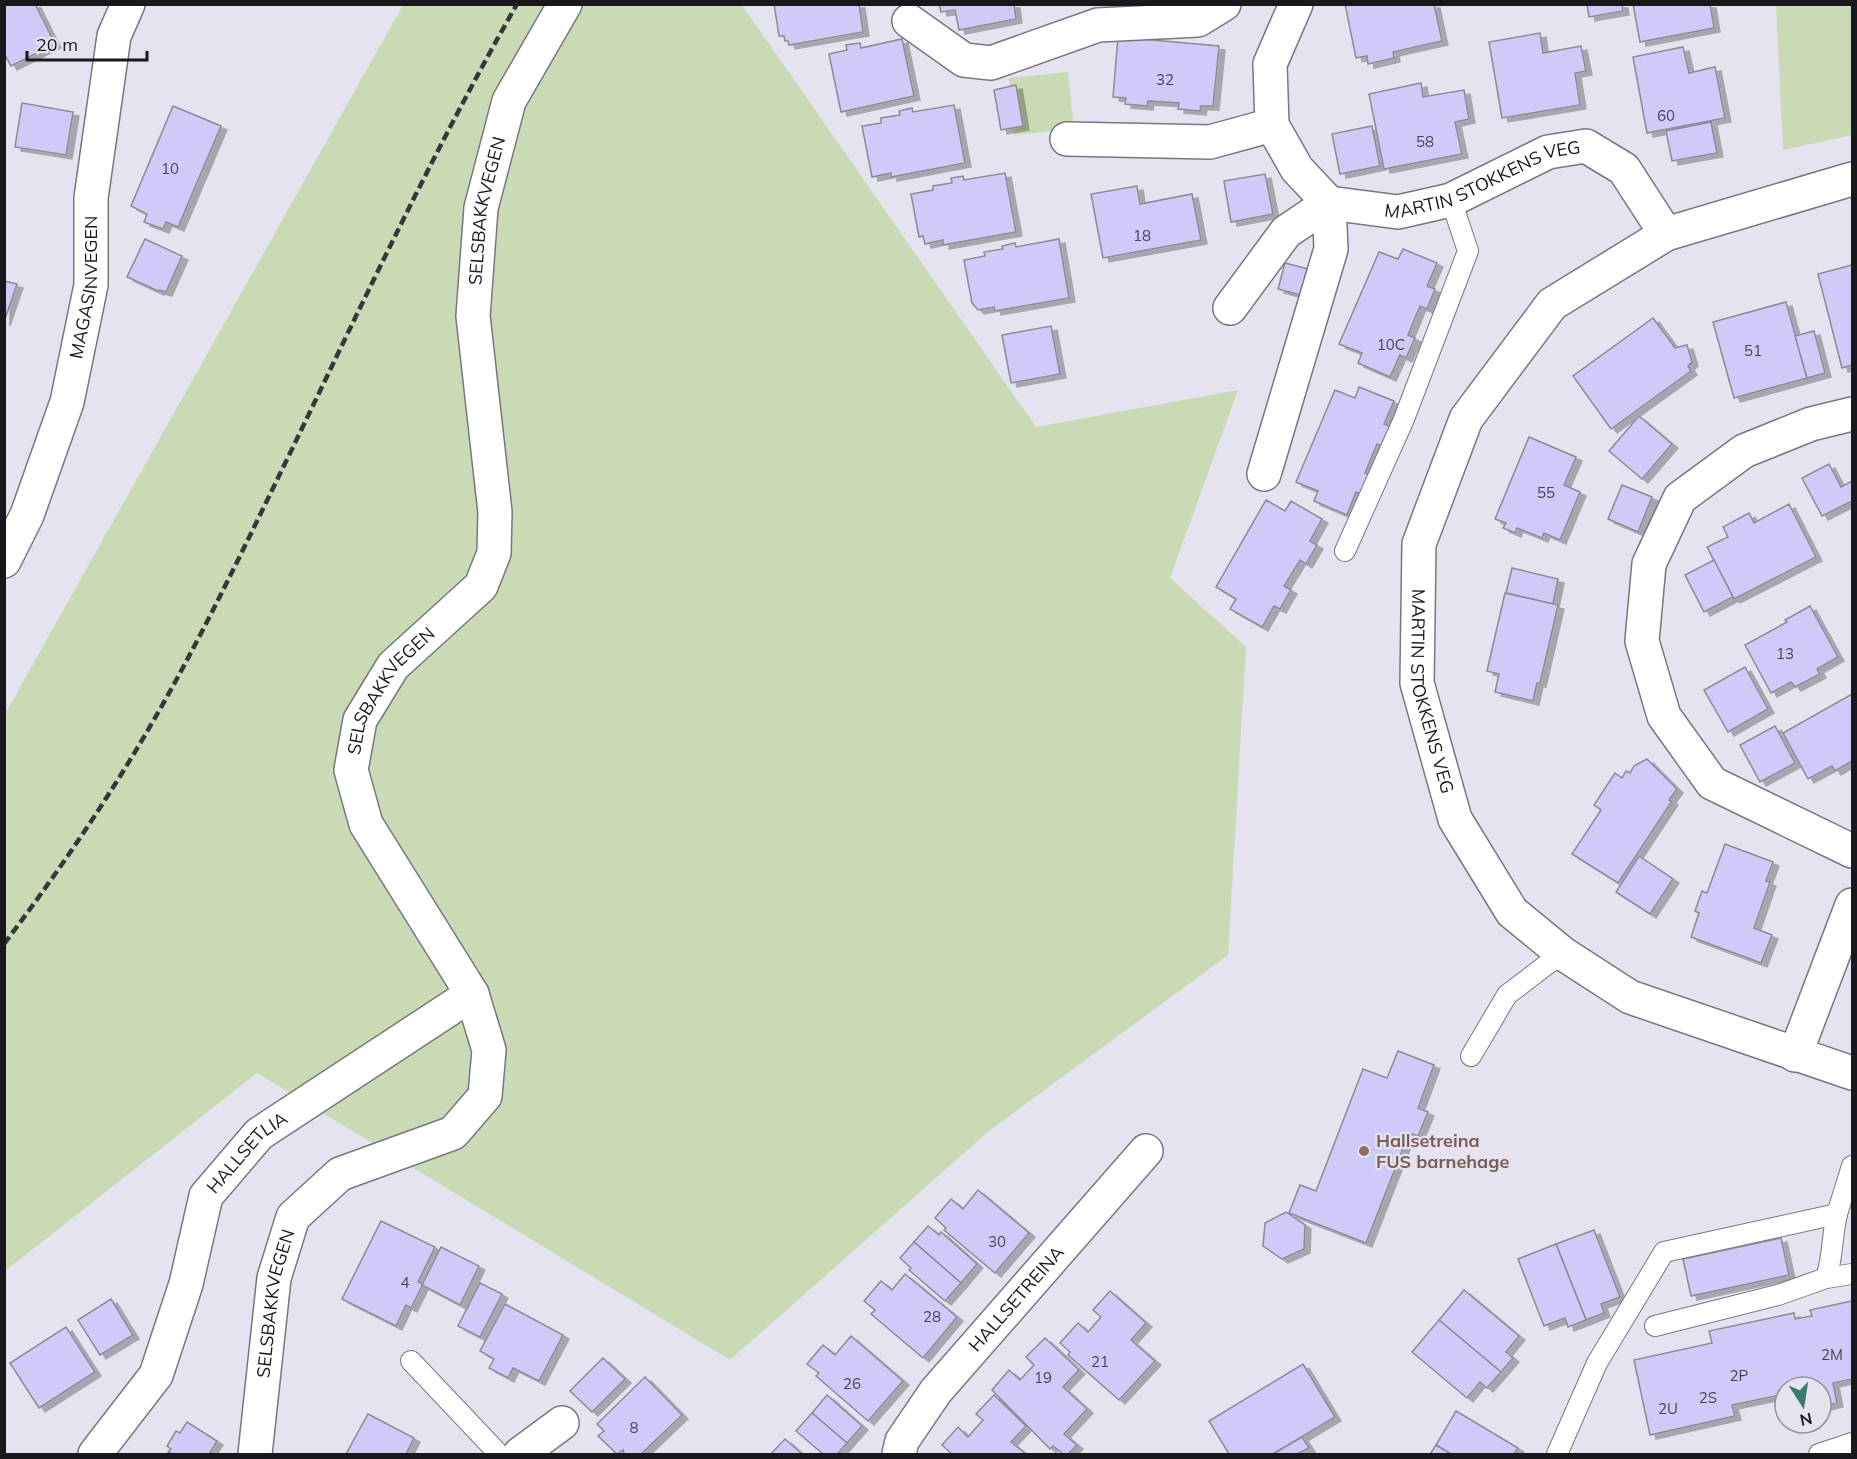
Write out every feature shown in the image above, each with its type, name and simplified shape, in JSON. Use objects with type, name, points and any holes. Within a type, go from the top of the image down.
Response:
[{"type":"street","name":"MAGASINVEGEN","points":[[4,561],[27,514],[66,402],[91,285],[91,198],[114,36],[128,4]]},
{"type":"street","name":"SELSBAKKVEGEN","points":[[255,1455],[274,1278],[293,1218],[340,1174],[453,1133],[485,1096],[489,1050],[472,994],[366,824],[351,770],[360,720],[393,666],[481,586],[494,554],[495,512],[473,315],[481,208],[509,101],[565,4]]},
{"type":"street","points":[[909,21],[964,60],[991,63],[1098,25],[1198,20],[1224,4]]},
{"type":"street","points":[[1264,474],[1331,249],[1329,203],[1296,169],[1272,125],[1270,64],[1296,4]]},
{"type":"street","points":[[1067,139],[1210,142],[1272,125]]},
{"type":"street","name":"MARTIN STOKKENS VEG","points":[[1329,203],[1398,212],[1451,200],[1548,152],[1586,146],[1624,169],[1666,234]]},
{"type":"street","name":"MARTIN STOKKENS VEG","points":[[1852,179],[1666,234],[1552,304],[1466,419],[1419,544],[1417,683],[1455,819],[1512,912],[1562,953],[1630,997],[1852,1073]]},
{"type":"street","points":[[1230,308],[1286,232],[1329,203]]},
{"type":"street","points":[[1852,414],[1811,424],[1744,451],[1680,498],[1649,564],[1642,641],[1664,716],[1712,783],[1852,851]]},
{"type":"street","points":[[1795,1055],[1852,905]]},
{"type":"street","name":"HALLSETLIA","points":[[94,1455],[156,1376],[186,1284],[206,1196],[259,1134],[472,994]]},
{"type":"street","name":"HALLSETREINA","points":[[899,1455],[903,1442],[936,1391],[1146,1151]]},
{"type":"street","points":[[520,1455],[562,1423]]},
{"type":"lane","points":[[1345,551],[1404,419],[1468,251],[1451,200]]},
{"type":"lane","points":[[1471,1056],[1508,995],[1562,953]]},
{"type":"lane","points":[[1826,1278],[1829,1270],[1832,1233],[1852,1166]]},
{"type":"lane","points":[[1557,1455],[1597,1363],[1664,1252],[1837,1214]]},
{"type":"lane","points":[[1654,1326],[1778,1295],[1826,1278],[1852,1274]]},
{"type":"lane","points":[[411,1361],[499,1455]]},
{"type":"lane","points":[[1819,1455],[1852,1443]]},
{"type":"green space","points":[[403,5],[742,5],[1036,427],[1238,390],[1170,578],[1246,647],[1228,955],[989,1131],[730,1360],[257,1073],[5,1271],[5,714]]},
{"type":"green space","points":[[1776,5],[1852,5],[1852,135],[1783,150]]},
{"type":"green space","points":[[1068,72],[1074,129],[1014,135],[1009,78]]},
{"type":"building","points":[[4,4],[35,4],[55,44],[11,66],[4,53]]},
{"type":"building","points":[[774,4],[859,4],[863,32],[789,45],[784,36],[779,36]]},
{"type":"building","points":[[939,4],[1014,4],[1016,19],[959,30],[955,10],[941,12]]},
{"type":"building","points":[[1345,4],[1434,4],[1442,41],[1393,52],[1394,58],[1368,64],[1367,56],[1356,58]]},
{"type":"building","points":[[1587,4],[1622,4],[1623,11],[1589,17]]},
{"type":"building","points":[[1633,4],[1710,4],[1714,28],[1640,42]]},
{"type":"building","points":[[1540,33],[1543,53],[1581,46],[1586,71],[1575,73],[1580,105],[1502,118],[1489,42]]},
{"type":"building","points":[[1118,37],[1219,46],[1213,106],[1201,106],[1200,111],[1178,109],[1179,103],[1148,101],[1147,106],[1125,104],[1126,98],[1113,97]]},
{"type":"building","points":[[902,39],[914,96],[841,112],[829,54],[847,50],[846,45],[860,43],[861,48]]},
{"type":"building","points":[[1683,47],[1689,73],[1715,67],[1725,118],[1647,133],[1633,57]]},
{"type":"building","points":[[1421,83],[1423,97],[1464,90],[1469,119],[1455,122],[1462,154],[1384,169],[1369,94]]},
{"type":"building","points":[[1016,85],[1023,126],[1001,130],[994,90]]},
{"type":"building","points":[[22,103],[73,112],[66,155],[15,147]]},
{"type":"building","points":[[954,105],[965,163],[891,177],[891,173],[872,177],[862,126],[881,123],[881,118],[900,115],[899,111],[912,108],[913,112]]},
{"type":"building","points":[[173,106],[221,126],[178,227],[166,222],[163,229],[144,222],[147,214],[131,206]]},
{"type":"building","points":[[1711,122],[1717,153],[1672,161],[1666,131]]},
{"type":"building","points":[[1372,126],[1380,166],[1340,174],[1332,134]]},
{"type":"building","points":[[1005,173],[1016,232],[943,245],[943,240],[925,244],[923,236],[919,237],[911,194],[933,190],[933,186],[952,183],[951,178],[963,176],[964,180]]},
{"type":"building","points":[[1265,174],[1273,214],[1231,222],[1224,181]]},
{"type":"building","points":[[1137,186],[1140,204],[1192,194],[1201,240],[1103,258],[1091,194]]},
{"type":"building","points":[[145,239],[182,256],[166,292],[158,291],[127,277]]},
{"type":"building","points":[[1059,239],[1069,298],[995,311],[994,307],[978,310],[972,303],[964,260],[985,256],[984,252],[1003,249],[1002,246],[1015,243],[1016,247]]},
{"type":"building","points":[[1403,249],[1437,263],[1427,286],[1435,289],[1427,309],[1420,306],[1408,335],[1415,338],[1406,358],[1400,355],[1390,377],[1358,363],[1362,353],[1339,344],[1379,252],[1398,259]]},
{"type":"building","points":[[1285,263],[1312,270],[1304,296],[1278,289]]},
{"type":"building","points":[[1852,265],[1852,365],[1842,368],[1818,274]]},
{"type":"building","points":[[4,281],[17,284],[4,322]]},
{"type":"building","points":[[1786,302],[1807,378],[1734,398],[1713,322]]},
{"type":"building","points":[[1653,318],[1675,348],[1687,345],[1692,362],[1688,366],[1691,371],[1611,429],[1573,376]]},
{"type":"building","points":[[1051,326],[1060,374],[1011,383],[1002,335]]},
{"type":"building","points":[[1814,331],[1825,373],[1807,378],[1795,336]]},
{"type":"building","points":[[1359,387],[1394,401],[1384,424],[1391,427],[1383,447],[1377,444],[1365,473],[1371,475],[1363,495],[1356,492],[1347,515],[1314,501],[1318,491],[1296,482],[1335,390],[1355,398]]},
{"type":"building","points":[[1639,416],[1672,444],[1642,479],[1609,451]]},
{"type":"building","points":[[1529,437],[1576,457],[1564,485],[1580,492],[1560,540],[1544,533],[1542,538],[1517,528],[1515,533],[1503,528],[1506,523],[1495,519]]},
{"type":"building","points":[[1829,464],[1841,487],[1852,481],[1852,501],[1822,516],[1802,478]]},
{"type":"building","points":[[1622,485],[1652,497],[1638,532],[1608,519]]},
{"type":"building","points":[[1266,500],[1285,511],[1291,501],[1322,519],[1310,541],[1317,545],[1306,564],[1300,560],[1284,586],[1291,590],[1280,609],[1274,606],[1262,627],[1230,609],[1236,599],[1216,587]]},
{"type":"building","points":[[1789,504],[1816,557],[1734,599],[1707,547],[1728,537],[1723,527],[1749,513],[1754,523]]},
{"type":"building","points":[[1714,560],[1733,597],[1704,612],[1685,575]]},
{"type":"building","points":[[1512,568],[1558,579],[1553,604],[1506,593]]},
{"type":"building","points":[[1505,593],[1558,605],[1540,683],[1537,683],[1533,701],[1495,692],[1499,674],[1487,671]]},
{"type":"building","points":[[1810,606],[1838,657],[1817,669],[1820,674],[1795,687],[1791,682],[1771,693],[1745,645],[1787,622],[1785,620]]},
{"type":"building","points":[[1745,667],[1768,709],[1728,732],[1704,690]]},
{"type":"building","points":[[1852,694],[1852,761],[1835,771],[1832,766],[1808,779],[1783,733]]},
{"type":"building","points":[[1775,726],[1795,763],[1760,782],[1740,745]]},
{"type":"building","points":[[1647,759],[1677,789],[1669,800],[1672,801],[1618,883],[1572,854],[1601,810],[1594,805],[1615,773],[1622,778],[1626,771],[1630,773],[1634,766]]},
{"type":"building","points":[[1725,844],[1773,862],[1766,881],[1770,882],[1754,928],[1772,935],[1761,963],[1691,937],[1699,913],[1695,911],[1702,891],[1707,893]]},
{"type":"building","points":[[1639,856],[1673,879],[1650,914],[1616,892]]},
{"type":"building","points":[[1398,1051],[1434,1065],[1418,1108],[1428,1112],[1418,1136],[1409,1133],[1366,1243],[1289,1213],[1300,1185],[1316,1191],[1363,1069],[1387,1078]]},
{"type":"building","points":[[978,1190],[1029,1233],[995,1273],[944,1230],[946,1228],[935,1218],[951,1199],[963,1209]]},
{"type":"building","points":[[1286,1212],[1305,1225],[1304,1249],[1282,1259],[1263,1246],[1265,1223]]},
{"type":"building","points":[[381,1221],[435,1247],[418,1282],[423,1284],[411,1308],[406,1305],[396,1326],[342,1299]]},
{"type":"building","points":[[928,1226],[939,1235],[941,1232],[977,1264],[961,1283],[914,1242]]},
{"type":"building","points":[[1594,1230],[1620,1297],[1601,1304],[1604,1313],[1586,1320],[1556,1244]]},
{"type":"building","points":[[1781,1238],[1789,1275],[1691,1296],[1683,1259]]},
{"type":"building","points":[[914,1242],[961,1283],[945,1301],[909,1270],[911,1268],[900,1258]]},
{"type":"building","points":[[1556,1244],[1586,1320],[1568,1327],[1565,1318],[1544,1326],[1518,1259]]},
{"type":"building","points":[[441,1247],[479,1266],[460,1305],[422,1285]]},
{"type":"building","points":[[905,1274],[957,1317],[923,1358],[871,1314],[875,1310],[864,1301],[881,1281],[892,1290]]},
{"type":"building","points":[[480,1283],[502,1294],[480,1337],[458,1326]]},
{"type":"building","points":[[1464,1290],[1519,1336],[1506,1352],[1513,1358],[1501,1372],[1439,1320]]},
{"type":"building","points":[[1110,1291],[1146,1323],[1131,1340],[1155,1361],[1119,1400],[1068,1355],[1070,1352],[1060,1343],[1078,1323],[1088,1332],[1101,1317],[1093,1310]]},
{"type":"building","points":[[111,1299],[133,1335],[100,1355],[78,1320]]},
{"type":"building","points":[[1852,1301],[1852,1379],[1833,1383],[1833,1375],[1773,1375],[1773,1396],[1732,1405],[1735,1416],[1650,1435],[1634,1360],[1712,1343],[1709,1331],[1794,1313],[1795,1319],[1812,1316],[1810,1310]]},
{"type":"building","points":[[505,1304],[563,1335],[539,1381],[513,1368],[508,1378],[489,1368],[494,1359],[480,1351]]},
{"type":"building","points":[[1439,1320],[1501,1372],[1487,1388],[1480,1382],[1467,1398],[1412,1352]]},
{"type":"building","points":[[66,1327],[95,1372],[39,1408],[10,1363]]},
{"type":"building","points":[[851,1336],[903,1381],[868,1421],[816,1376],[819,1373],[807,1364],[823,1345],[835,1355]]},
{"type":"building","points":[[1045,1338],[1079,1370],[1063,1387],[1087,1409],[1064,1434],[1077,1445],[1068,1454],[1063,1454],[1053,1446],[1050,1449],[992,1390],[1009,1370],[1020,1380],[1034,1365],[1026,1357]]},
{"type":"building","points":[[603,1358],[625,1379],[592,1412],[570,1391]]},
{"type":"building","points":[[1303,1364],[1335,1417],[1273,1454],[1229,1454],[1209,1421]]},
{"type":"building","points":[[645,1377],[682,1415],[641,1454],[624,1454],[623,1450],[617,1454],[598,1436],[604,1431],[597,1424]]},
{"type":"building","points":[[1833,1383],[1837,1403],[1833,1404]]},
{"type":"building","points":[[827,1395],[862,1426],[847,1443],[812,1413]]},
{"type":"building","points":[[994,1395],[1026,1426],[1011,1442],[1026,1454],[952,1454],[942,1445],[958,1427],[968,1437],[983,1420],[976,1414]]},
{"type":"building","points":[[1456,1411],[1518,1448],[1514,1454],[1451,1454],[1436,1445]]},
{"type":"building","points":[[812,1413],[847,1443],[837,1454],[823,1454],[796,1431]]},
{"type":"building","points":[[368,1414],[414,1438],[406,1454],[346,1454]]},
{"type":"building","points":[[187,1422],[217,1441],[209,1454],[168,1452],[171,1449],[167,1446],[176,1431],[180,1433]]},
{"type":"building","points":[[1302,1437],[1309,1448],[1297,1454],[1273,1454]]},
{"type":"building","points":[[785,1439],[802,1454],[771,1454]]},
{"type":"building","points":[[1436,1445],[1451,1454],[1430,1454]]},
{"type":"railway","points":[[4,944],[52,879],[97,812],[180,673],[238,561],[429,168],[517,4]]},
{"type":"place","name":"Hallsetreina FUS barnehage","points":[[1364,1151]]}]
